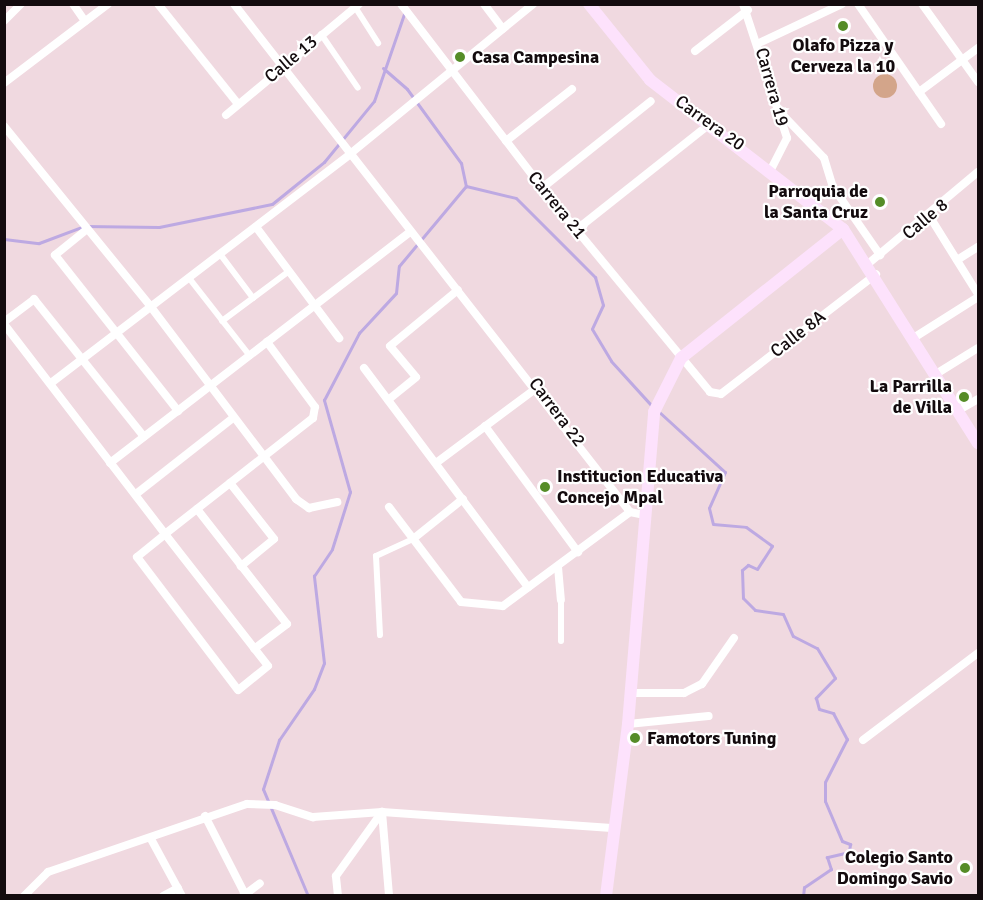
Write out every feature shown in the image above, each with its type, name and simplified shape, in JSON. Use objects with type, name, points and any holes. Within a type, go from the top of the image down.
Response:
[{"type":"main road","name":"Carrera 20","points":[[589,4],[650,80],[771,169],[843,229],[872,269],[960,410],[978,444]]},
{"type":"main road","points":[[606,896],[611,828],[628,724],[644,515],[655,408],[681,358],[843,229]]},
{"type":"street","points":[[4,21],[21,4]]},
{"type":"street","points":[[73,4],[85,21]]},
{"type":"street","points":[[4,82],[108,4]]},
{"type":"street","points":[[158,4],[238,104]]},
{"type":"street","name":"Carrera 22","points":[[234,4],[284,64],[338,141],[351,154],[422,248],[538,387],[630,512]]},
{"type":"street","points":[[484,4],[503,29]]},
{"type":"street","points":[[51,383],[351,154],[399,109],[533,4]]},
{"type":"street","points":[[759,44],[842,4]]},
{"type":"street","points":[[858,4],[941,124]]},
{"type":"street","points":[[922,4],[978,82]]},
{"type":"street","name":"Carrera 21","points":[[401,5],[542,188],[681,358],[710,392],[721,394]]},
{"type":"street","points":[[357,6],[378,43]]},
{"type":"street","name":"Calle 13","points":[[226,115],[284,64],[357,6]]},
{"type":"street","points":[[695,51],[746,6]]},
{"type":"street","name":"Carrera 19","points":[[746,6],[787,138],[771,169]]},
{"type":"street","points":[[321,34],[358,88]]},
{"type":"street","points":[[919,92],[978,48]]},
{"type":"street","points":[[506,141],[572,89]]},
{"type":"street","points":[[542,188],[651,101]]},
{"type":"street","points":[[779,111],[824,158],[833,187],[880,255]]},
{"type":"street","points":[[576,230],[711,123]]},
{"type":"street","points":[[4,126],[151,307],[232,418],[301,504],[337,502]]},
{"type":"street","name":"Calle 8","points":[[872,269],[880,255],[930,217],[978,172]]},
{"type":"street","points":[[915,338],[978,296],[930,217]]},
{"type":"street","points":[[84,227],[55,255],[178,411]]},
{"type":"street","points":[[256,227],[339,338]]},
{"type":"street","points":[[110,463],[267,342],[412,235]]},
{"type":"street","points":[[957,261],[978,247]]},
{"type":"street","points":[[220,254],[253,298]]},
{"type":"street","name":"Calle 8A","points":[[721,394],[872,269]]},
{"type":"street","points":[[222,321],[289,271]]},
{"type":"street","points":[[189,278],[250,356]]},
{"type":"street","points":[[388,400],[416,377],[390,346],[458,290]]},
{"type":"street","points":[[144,437],[84,358],[34,299],[4,323],[110,463],[136,494],[165,534],[268,666],[238,690],[137,556],[165,534],[197,509],[230,483],[263,458],[316,412],[267,342]]},
{"type":"street","points":[[936,374],[978,348]]},
{"type":"street","points":[[364,368],[528,587]]},
{"type":"street","points":[[436,463],[538,387]]},
{"type":"street","points":[[960,410],[978,399]]},
{"type":"street","points":[[136,494],[232,418]]},
{"type":"street","points":[[485,426],[578,552]]},
{"type":"street","points":[[230,483],[274,539],[241,566]]},
{"type":"street","points":[[380,635],[376,556],[413,539],[463,499]]},
{"type":"street","points":[[389,507],[461,602],[503,606],[630,512],[644,515]]},
{"type":"street","points":[[197,509],[287,624],[254,649]]},
{"type":"street","points":[[558,567],[561,641]]},
{"type":"street","points":[[630,693],[684,693],[702,684],[734,638]]},
{"type":"street","points":[[863,740],[978,653]]},
{"type":"street","points":[[628,724],[710,716]]},
{"type":"street","points":[[24,896],[48,872],[151,839],[205,816],[262,803],[327,818],[382,812],[611,828]]},
{"type":"street","points":[[338,896],[336,876],[382,812]]},
{"type":"street","points":[[382,812],[389,896]]},
{"type":"street","points":[[205,816],[244,895],[260,882]]},
{"type":"street","points":[[151,839],[180,892],[163,896]]},
{"type":"shaded area","points":[[885,74],[894,77],[897,86],[894,95],[885,98],[876,95],[873,86],[876,77]]},
{"type":"waterway","points":[[4,239],[39,243],[84,226],[159,227],[272,204],[324,162],[374,101],[405,11]]},
{"type":"waterway","points":[[383,68],[407,89],[461,163],[466,186]]},
{"type":"waterway","points":[[466,186],[516,198],[595,277],[603,305],[592,329],[611,361],[652,406]]},
{"type":"waterway","points":[[308,896],[263,789],[279,740],[314,689],[324,663],[314,576],[332,549],[350,492],[324,400],[359,333],[396,293],[399,266],[466,186]]},
{"type":"waterway","points":[[657,410],[725,472],[709,508],[713,524],[746,527],[772,546],[757,569],[748,565],[742,570],[743,598],[755,610],[783,614],[793,636],[817,648],[835,678],[816,698],[819,709],[833,713],[847,739],[825,782],[825,801],[842,841],[850,844],[849,852],[827,857],[831,869],[804,887],[803,896]]},
{"type":"place","name":"Olafo Pizza y Cerveza la 10","points":[[843,26]]},
{"type":"place","name":"Casa Campesina","points":[[460,57]]},
{"type":"place","name":"Parroquia de la Santa Cruz","points":[[880,202]]},
{"type":"place","name":"La Parrilla de Villa","points":[[964,397]]},
{"type":"place","name":"Institucion Educativa Concejo Mpal","points":[[545,487]]},
{"type":"place","name":"Famotors Tuning","points":[[635,738]]},
{"type":"place","name":"Colegio Santo Domingo Savio","points":[[965,868]]}]
